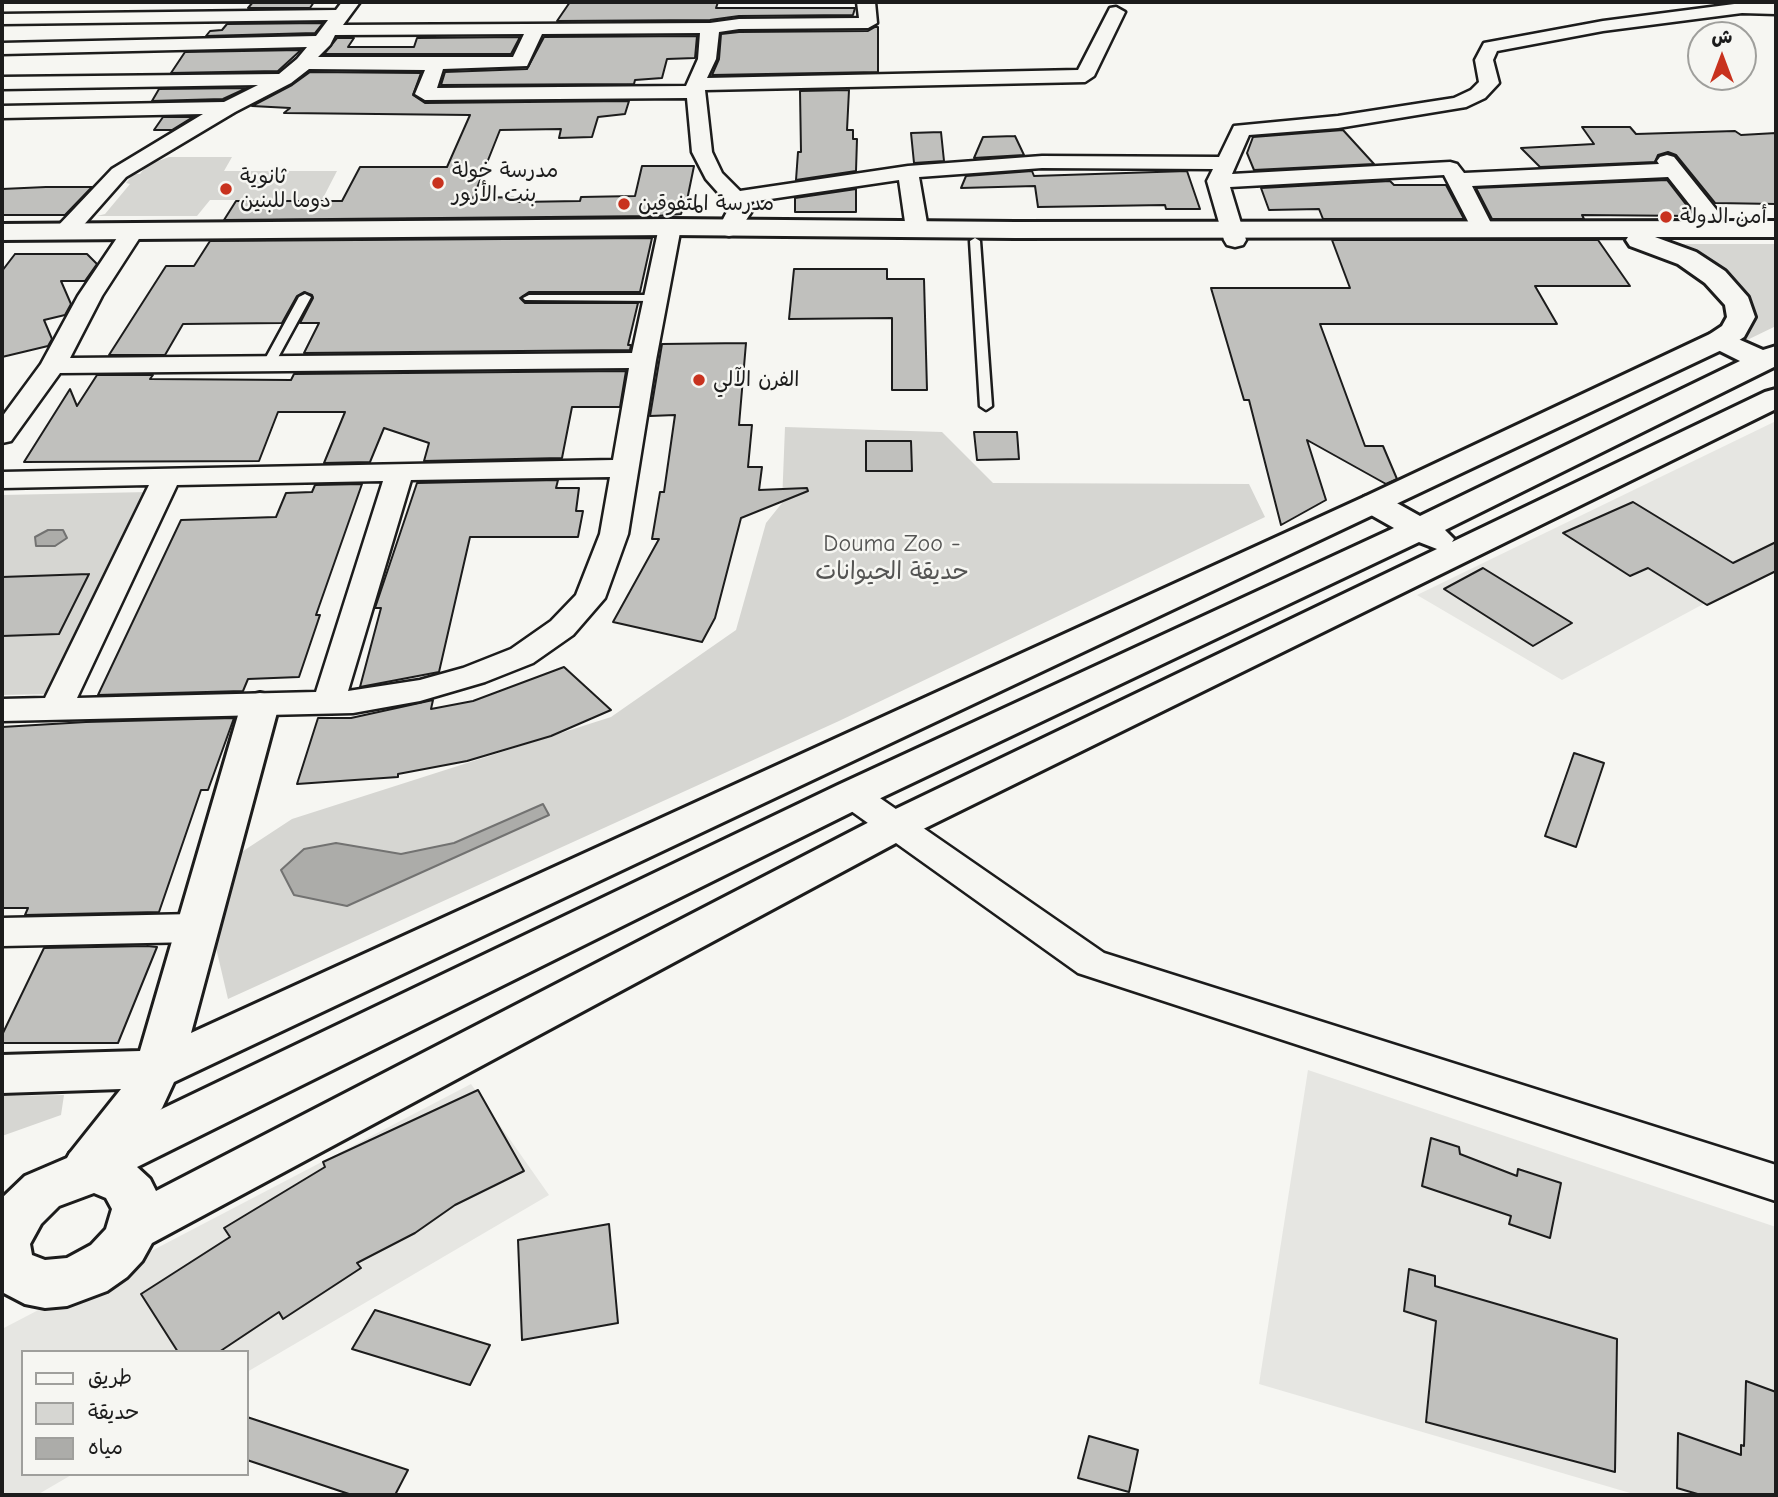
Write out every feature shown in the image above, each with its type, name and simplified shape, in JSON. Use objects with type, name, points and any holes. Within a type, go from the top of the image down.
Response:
[{"type":"main road","points":[[669,235],[729,229],[917,229],[1639,240],[1776,239]]},
{"type":"main road","points":[[2,243],[128,237],[669,235],[975,241],[1483,229],[1776,229]]},
{"type":"main road","points":[[2,232],[65,232],[128,237]]},
{"type":"main road","points":[[2,1074],[158,1069],[1375,504],[1734,331],[1741,317],[1738,303],[1729,290],[1698,264],[1639,240]]},
{"type":"main road","points":[[1720,340],[1770,358]]},
{"type":"main road","points":[[87,1168],[852,795],[1419,529],[1770,358]]},
{"type":"main road","points":[[134,1227],[895,827],[1776,398]]},
{"type":"main road","points":[[1375,504],[1459,552]]},
{"type":"main road","points":[[87,1168],[123,1183],[133,1194],[137,1209],[134,1227],[124,1245],[109,1261],[89,1274],[67,1282],[13,1285],[14,1271],[7,1259],[5,1244],[6,1229],[23,1208],[42,1191],[64,1180],[86,1175],[87,1168],[145,1094],[158,1069],[195,928],[260,705]]},
{"type":"street","points":[[2,19],[336,22],[536,28],[710,28],[799,15],[868,23],[866,2]]},
{"type":"street","points":[[1756,2],[1776,7]]},
{"type":"street","points":[[1234,235],[1222,172],[1241,130],[1338,122],[1459,103],[1478,94],[1489,83],[1485,60],[1490,47],[1603,26],[1742,8],[1776,7]]},
{"type":"street","points":[[436,64],[425,94],[1085,76],[1116,12]]},
{"type":"street","points":[[2,47],[336,22]]},
{"type":"street","points":[[65,232],[119,173],[228,108],[284,79],[304,63],[336,22]]},
{"type":"street","points":[[304,63],[520,62],[536,28]]},
{"type":"street","points":[[710,28],[707,59],[695,88],[702,152],[713,175],[741,205],[741,211],[734,216],[729,229]]},
{"type":"street","points":[[2,83],[284,79]]},
{"type":"street","points":[[2,111],[228,108]]},
{"type":"street","points":[[735,198],[908,172],[1042,162],[1222,172],[1450,168],[1483,229]]},
{"type":"street","points":[[1458,180],[1671,165],[1721,229]]},
{"type":"street","points":[[908,172],[917,229]]},
{"type":"street","points":[[2,710],[328,704],[420,690],[474,675],[522,656],[562,628],[590,598],[614,534],[643,360],[669,235]]},
{"type":"street","points":[[6,422],[53,366],[90,296],[128,237]]},
{"type":"street","points":[[53,366],[643,360]]},
{"type":"street","points":[[2,480],[626,468]]},
{"type":"street","points":[[328,704],[400,472]]},
{"type":"street","points":[[56,709],[167,476]]},
{"type":"street","points":[[852,795],[1091,963],[1776,1183]]},
{"type":"street","points":[[2,932],[195,928]]},
{"type":"lane","points":[[975,241],[986,406]]},
{"type":"lane","points":[[270,363],[305,297]]},
{"type":"lane","points":[[529,298],[656,298]]},
{"type":"shaded area","points":[[1776,421],[1776,565],[1562,680],[1417,595]]},
{"type":"shaded area","points":[[1308,1070],[1776,1227],[1776,1495],[1637,1495],[1259,1384]]},
{"type":"shaded area","points":[[471,1084],[549,1195],[248,1371],[248,1350],[21,1350],[21,1476],[70,1476],[37,1495],[2,1495],[2,1329]]},
{"type":"green space","name":"ثانوية دوما للبنين","points":[[169,157],[232,157],[224,171],[337,171],[322,200],[210,200],[197,216],[97,216],[105,214],[130,184],[126,183],[133,174],[140,174],[147,165]]},
{"type":"green space","points":[[1663,244],[1776,244],[1776,326],[1743,342],[1751,324],[1750,302],[1735,285]]},
{"type":"green space","name":"Douma Zoo - حديقة الحيوانات","points":[[785,427],[942,432],[993,483],[1249,484],[1265,517],[839,721],[228,999],[213,935],[231,859],[292,819],[611,717],[736,630],[766,523],[782,503]]},
{"type":"green space","points":[[149,492],[51,694],[2,695],[2,495]]},
{"type":"green space","points":[[64,1095],[61,1115],[2,1136],[2,1096]]},
{"type":"water","points":[[48,530],[63,530],[67,538],[55,546],[36,546],[35,537]]},
{"type":"water","points":[[543,804],[549,815],[347,906],[294,895],[281,870],[304,849],[336,843],[401,854],[454,843]]},
{"type":"building","points":[[253,2],[314,2],[310,8],[248,8]]},
{"type":"building","points":[[570,2],[718,2],[716,8],[855,8],[853,15],[739,16],[710,20],[557,21]]},
{"type":"building","points":[[323,23],[315,33],[206,36],[210,31],[222,30],[227,24]]},
{"type":"building","points":[[878,27],[878,72],[712,75],[719,59],[721,34],[868,31]]},
{"type":"building","points":[[697,36],[695,58],[667,59],[662,78],[635,80],[634,84],[441,85],[445,72],[527,69],[544,37]]},
{"type":"building","points":[[520,37],[511,54],[324,54],[337,38],[354,38],[348,47],[414,47],[417,38]]},
{"type":"building","points":[[301,50],[278,71],[171,73],[185,52]]},
{"type":"building","points":[[310,72],[421,73],[413,95],[425,103],[629,101],[625,114],[598,117],[592,137],[559,138],[561,129],[500,130],[473,198],[516,197],[514,201],[518,202],[580,201],[581,197],[635,196],[642,166],[694,166],[685,210],[681,214],[657,216],[224,220],[236,201],[342,201],[360,167],[447,167],[470,115],[284,113],[290,108],[252,106],[292,85]]},
{"type":"building","points":[[247,88],[223,99],[152,101],[159,89]]},
{"type":"building","points":[[849,90],[847,130],[853,130],[853,139],[857,139],[856,171],[796,180],[798,152],[801,152],[800,91]]},
{"type":"building","points":[[163,117],[193,117],[172,130],[154,130]]},
{"type":"building","points":[[1582,127],[1630,127],[1636,134],[1735,131],[1741,135],[1776,133],[1776,204],[1715,203],[1676,155],[1668,152],[1658,155],[1655,162],[1540,167],[1521,148],[1594,144]]},
{"type":"building","points":[[1343,130],[1374,164],[1254,170],[1247,153],[1253,137]]},
{"type":"building","points":[[941,132],[944,161],[914,163],[911,133]]},
{"type":"building","points":[[1015,136],[1024,155],[974,158],[983,137]]},
{"type":"building","points":[[1032,171],[1034,176],[1187,171],[1200,209],[1166,209],[1165,205],[1038,207],[1035,186],[961,188],[966,176]]},
{"type":"building","points":[[1667,180],[1695,216],[1582,215],[1584,219],[1492,219],[1476,188]]},
{"type":"building","points":[[1390,181],[1394,185],[1446,185],[1464,219],[1323,219],[1319,209],[1269,210],[1261,188]]},
{"type":"building","points":[[92,187],[65,215],[2,215],[2,189]]},
{"type":"building","points":[[856,189],[856,212],[795,212],[795,198]]},
{"type":"building","points":[[652,238],[640,292],[529,292],[520,298],[525,303],[638,303],[628,345],[631,345],[630,350],[304,353],[319,323],[300,323],[313,298],[304,292],[297,296],[282,323],[183,324],[165,355],[109,355],[166,266],[194,266],[210,241]]},
{"type":"building","points":[[1332,240],[1598,240],[1630,286],[1535,286],[1557,324],[1320,324],[1365,446],[1383,446],[1397,479],[1386,484],[1307,440],[1326,500],[1281,525],[1249,400],[1244,400],[1211,288],[1350,288]]},
{"type":"building","points":[[15,254],[87,254],[97,264],[85,281],[61,281],[71,304],[65,315],[44,320],[52,339],[48,346],[2,357],[2,271]]},
{"type":"building","points":[[794,269],[887,269],[887,279],[924,279],[927,390],[892,390],[892,318],[789,319]]},
{"type":"building","points":[[746,343],[739,425],[752,425],[748,467],[762,467],[759,490],[807,488],[808,491],[741,518],[715,618],[702,642],[613,622],[659,539],[652,539],[660,492],[664,492],[675,415],[650,416],[662,344]]},
{"type":"building","points":[[626,371],[620,407],[572,407],[562,458],[424,461],[429,443],[384,428],[370,462],[324,463],[345,412],[278,412],[259,461],[24,462],[70,389],[77,406],[97,375],[153,375],[150,379],[291,380],[294,374]]},
{"type":"building","points":[[974,432],[1017,432],[1019,459],[977,460]]},
{"type":"building","points":[[866,441],[911,441],[912,471],[866,471]]},
{"type":"building","points":[[558,480],[556,488],[579,488],[576,511],[583,511],[578,537],[470,537],[439,672],[360,687],[381,608],[375,608],[417,483]]},
{"type":"building","points":[[362,484],[316,615],[320,615],[299,677],[248,679],[243,691],[98,695],[181,520],[276,517],[286,493],[312,492],[315,485]]},
{"type":"building","points":[[1633,502],[1733,563],[1776,542],[1776,571],[1707,605],[1648,568],[1630,576],[1563,533]]},
{"type":"building","points":[[1483,568],[1572,623],[1533,646],[1444,589]]},
{"type":"building","points":[[89,574],[59,634],[2,636],[2,577]]},
{"type":"building","points":[[564,667],[611,710],[551,736],[467,761],[398,774],[398,777],[297,784],[318,718],[351,718],[433,700],[431,709],[473,701]]},
{"type":"building","points":[[234,718],[208,790],[201,790],[159,912],[25,915],[28,908],[2,908],[2,727]]},
{"type":"building","points":[[1574,753],[1604,763],[1576,847],[1545,836]]},
{"type":"building","points":[[157,947],[118,1043],[2,1043],[2,1035],[44,948]]},
{"type":"building","points":[[478,1090],[524,1171],[455,1205],[415,1233],[357,1263],[361,1268],[283,1319],[279,1312],[222,1350],[177,1350],[141,1294],[230,1237],[224,1228],[325,1167],[323,1162]]},
{"type":"building","points":[[1431,1138],[1459,1147],[1460,1154],[1517,1176],[1518,1169],[1561,1183],[1550,1238],[1509,1224],[1511,1216],[1422,1186]]},
{"type":"building","points":[[609,1224],[618,1323],[522,1340],[518,1240]]},
{"type":"building","points":[[1409,1269],[1435,1276],[1435,1286],[1617,1339],[1615,1472],[1426,1422],[1436,1321],[1404,1311]]},
{"type":"building","points":[[375,1310],[490,1345],[470,1385],[352,1349]]},
{"type":"building","points":[[1746,1381],[1776,1392],[1775,1495],[1701,1495],[1677,1488],[1678,1433],[1741,1455],[1741,1445],[1744,1446]]},
{"type":"building","points":[[248,1417],[408,1470],[395,1495],[352,1495],[248,1460]]},
{"type":"building","points":[[1089,1436],[1138,1450],[1129,1492],[1078,1478]]},
{"type":"place","name":"مدرسة خولة بنت الأزور","points":[[438,183]]},
{"type":"place","name":"ثانوية دوما للبنين","points":[[226,189]]},
{"type":"place","name":"مدرسة المتفوقين","points":[[624,204]]},
{"type":"place","name":"أمن الدولة","points":[[1666,217]]},
{"type":"place","name":"الفرن الآلي","points":[[699,380]]}]
